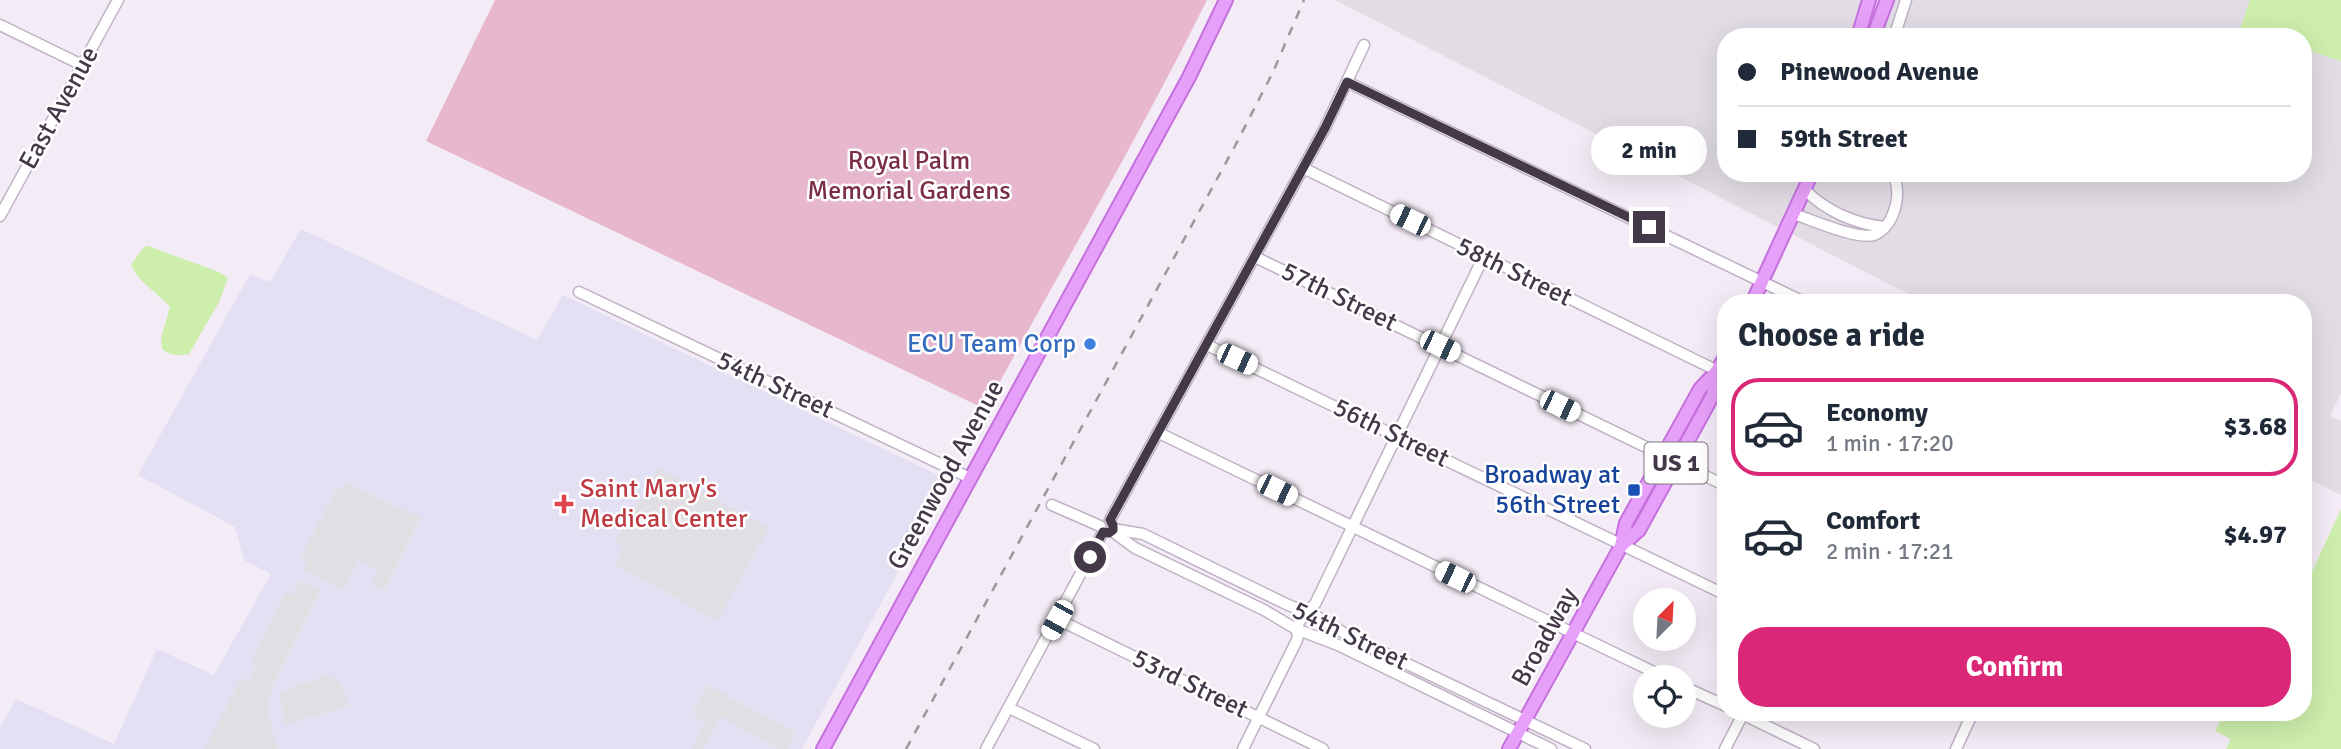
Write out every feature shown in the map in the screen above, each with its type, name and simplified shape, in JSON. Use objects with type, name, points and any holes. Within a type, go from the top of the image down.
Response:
[{"type":"main road","name":"Greenwood Avenue","points":[[823,749],[1189,77],[1226,0]]},
{"type":"main road","points":[[1861,28],[1869,0]]},
{"type":"main road","points":[[1876,28],[1887,0]]},
{"type":"main road","points":[[1757,294],[1808,182]]},
{"type":"main road","name":"Broadway","points":[[1509,749],[1621,546],[1626,523],[1700,389],[1717,376]]},
{"type":"main road","name":"Broadway","points":[[1621,546],[1639,530],[1717,384]]},
{"type":"street","name":"East Avenue","points":[[0,216],[118,0]]},
{"type":"street","points":[[1897,28],[1906,0]]},
{"type":"street","points":[[0,25],[82,65]]},
{"type":"street","points":[[986,749],[1303,168],[1364,45]]},
{"type":"street","points":[[1347,82],[1788,294]]},
{"type":"street","name":"58th Street","points":[[1303,168],[1717,371]]},
{"type":"street","points":[[1794,214],[1847,233],[1873,235],[1891,221],[1898,198],[1897,182]]},
{"type":"street","points":[[1805,190],[1815,201],[1840,215],[1873,226],[1886,227]]},
{"type":"street","points":[[1243,749],[1484,256]]},
{"type":"street","name":"57th Street","points":[[1255,257],[1717,482]]},
{"type":"street","name":"54th Street","points":[[579,292],[970,478]]},
{"type":"street","name":"56th Street","points":[[1207,345],[1717,591]]},
{"type":"street","points":[[1159,433],[1639,665]]},
{"type":"street","name":"54th Street","points":[[1052,505],[1108,528],[1143,534],[1286,604],[1311,611],[1349,636],[1585,749]]},
{"type":"street","name":"54th Street","points":[[1108,528],[1135,548],[1264,610],[1301,633],[1338,645],[1552,749]]},
{"type":"street","name":"53rd Street","points":[[1057,620],[1323,749]]},
{"type":"street","points":[[1696,692],[1717,702]]},
{"type":"street","points":[[1009,708],[1094,749]]},
{"type":"street","points":[[1725,749],[1737,721]]},
{"type":"street","points":[[1757,721],[1814,749]]},
{"type":"street","points":[[1956,749],[1968,721]]},
{"type":"shaded area","points":[[1335,0],[2250,0],[2241,28],[1717,28],[1717,182],[2312,182],[2312,52],[2341,61],[2341,393],[2330,416],[2341,421],[2341,495],[2312,480],[2312,294],[1908,294]]},
{"type":"shaded area","points":[[2250,0],[2341,0],[2341,61],[2312,52],[2312,28],[2240,28]]},
{"type":"shaded area","name":"Saint Mary's Medical Center","points":[[301,229],[537,340],[563,295],[948,480],[802,749],[0,749],[0,727],[16,699],[114,744],[157,649],[214,675],[271,574],[244,560],[235,527],[138,475],[250,274],[270,282]]},
{"type":"shaded area","points":[[148,246],[219,272],[228,278],[219,302],[189,354],[175,355],[162,349],[161,338],[170,307],[143,282],[131,265],[144,247]]},
{"type":"shaded area","points":[[658,468],[769,528],[717,621],[615,564],[624,548],[615,543]]},
{"type":"shaded area","points":[[347,483],[421,518],[385,590],[372,584],[378,570],[358,560],[343,590],[303,570],[307,560],[301,557],[337,487],[343,490]]},
{"type":"shaded area","points":[[2341,509],[2341,749],[2226,749],[2231,739],[2215,731],[2220,721],[2312,721],[2312,572]]},
{"type":"shaded area","points":[[301,580],[321,590],[272,688],[268,706],[274,740],[279,749],[205,749],[241,678],[248,681],[257,664],[251,661],[285,593],[292,595]]},
{"type":"shaded area","points":[[327,675],[341,684],[349,706],[284,725],[280,692]]},
{"type":"shaded area","points":[[708,685],[796,733],[787,749],[779,749],[721,717],[702,749],[692,749],[705,724],[692,713]]},
{"type":"green space","name":"Royal Palm Memorial Gardens","points":[[495,0],[1207,0],[1126,154],[985,409],[426,141]]},
{"type":"railway","points":[[906,749],[1235,146],[1273,72],[1304,0]]},
{"type":"place","name":"ECU Team Corp","points":[[1090,344]]},
{"type":"place","name":"Broadway at 56th Street","points":[[1634,490]]},
{"type":"place","name":"Saint Mary's Medical Center","points":[[564,504]]},
{"type":"route","points":[[1090,557],[1103,532],[1109,533],[1113,530],[1110,520],[1325,128],[1347,82],[1649,227]]}]
